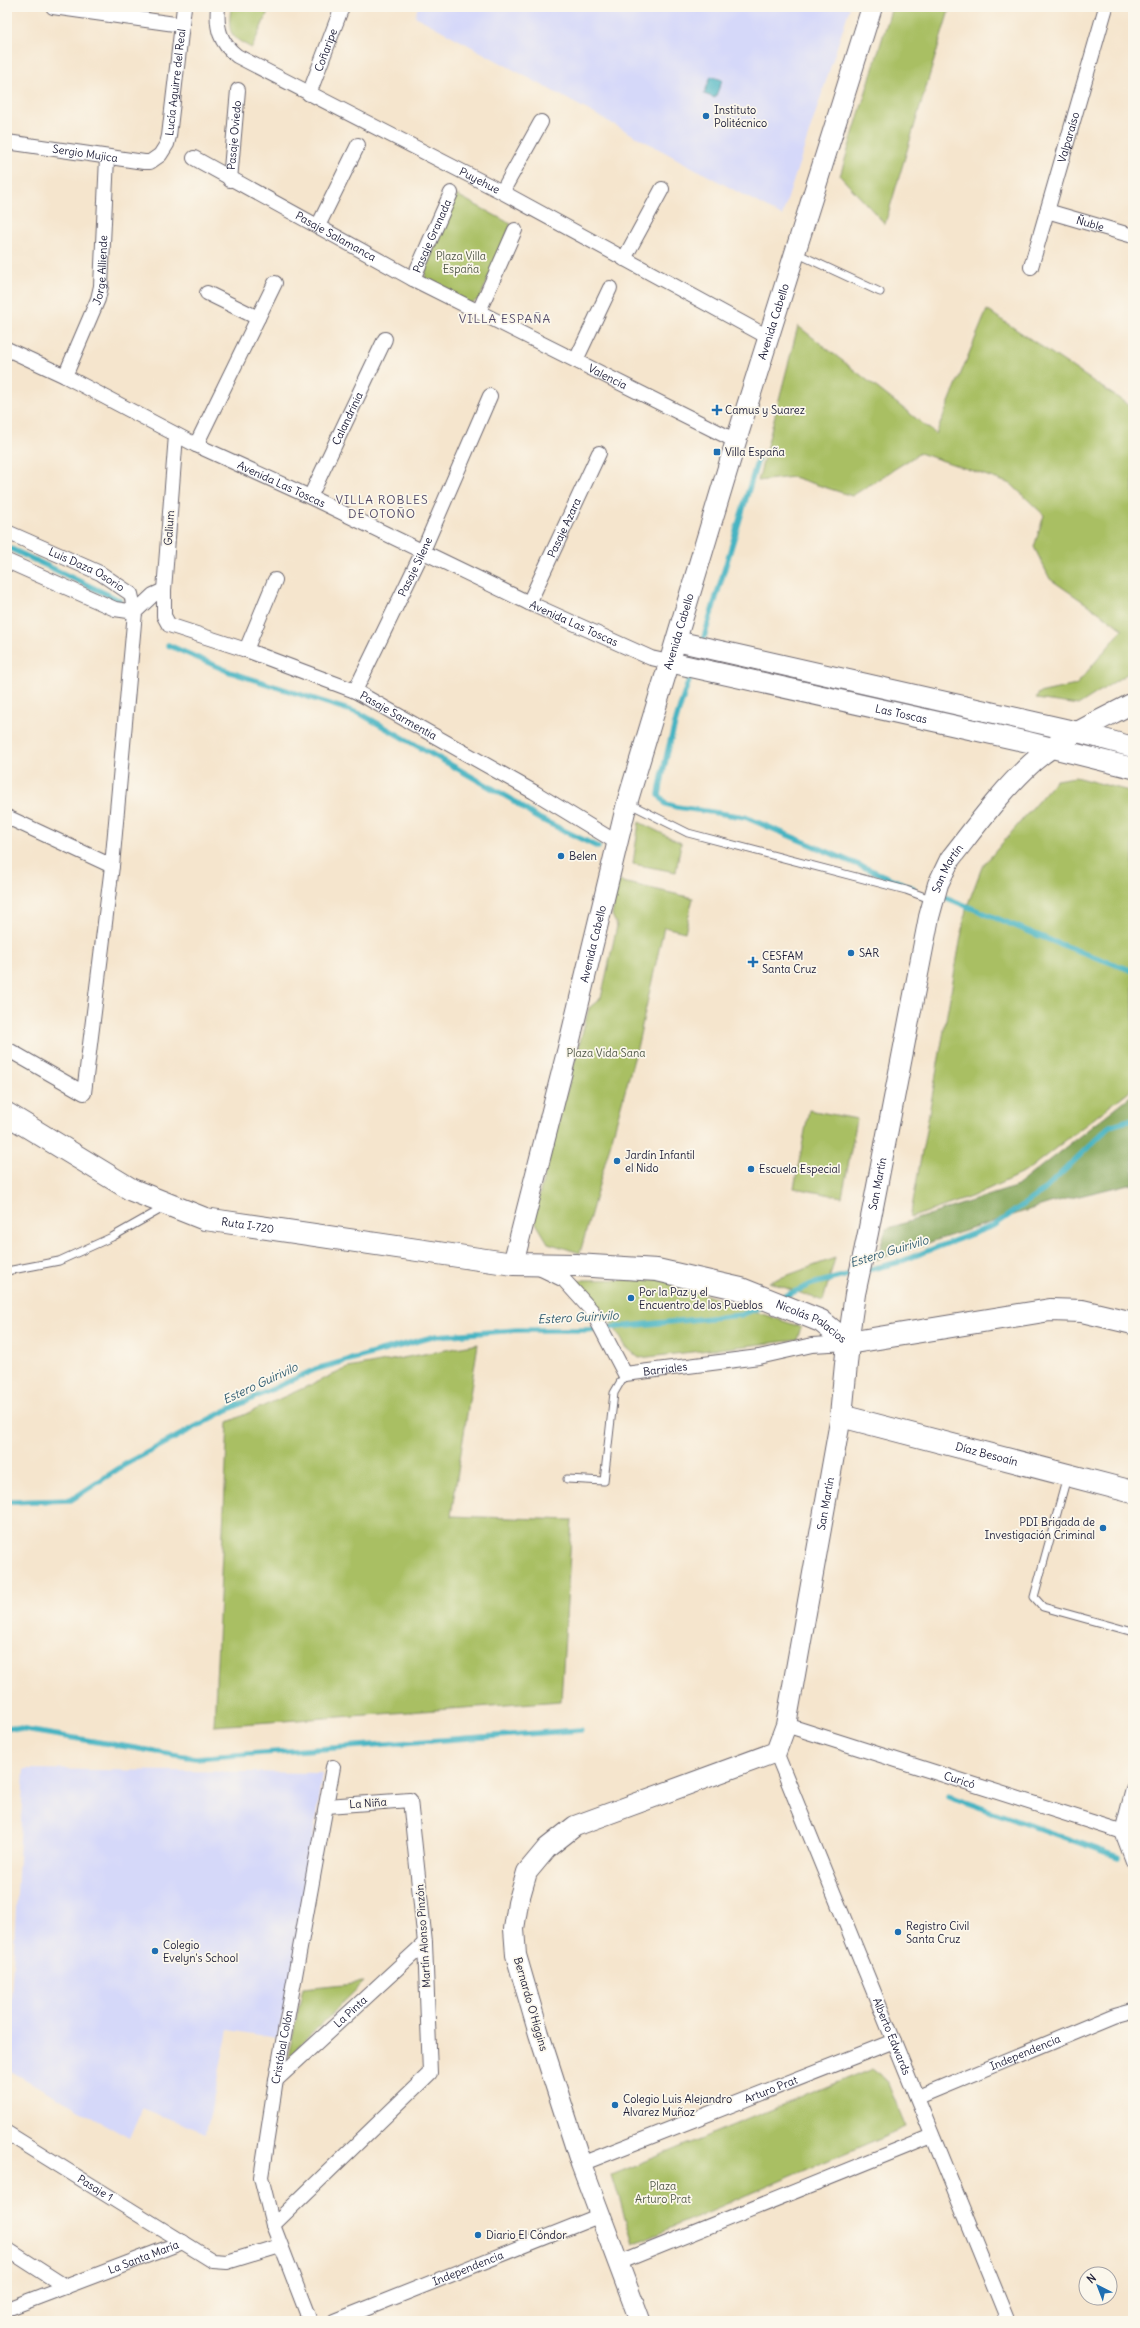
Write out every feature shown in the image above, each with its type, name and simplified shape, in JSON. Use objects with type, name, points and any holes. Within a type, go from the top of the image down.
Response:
[{"type":"main road","name":"Ruta I-720","points":[[7,1114],[132,1190],[205,1219],[513,1264]]},
{"type":"main road","name":"Nicolás Palacios","points":[[513,1264],[535,1266],[576,1265],[657,1270],[741,1289],[822,1321],[848,1343],[1050,1310],[1082,1311],[1133,1323]]},
{"type":"main road","name":"San Martín","points":[[841,1416],[848,1343]]},
{"type":"main road","name":"Díaz Besoaín","points":[[841,1416],[1133,1492]]},
{"type":"street","points":[[53,7],[182,25]]},
{"type":"street","name":"Lucía Aguirre del Real","points":[[160,154],[169,136],[184,7]]},
{"type":"street","name":"Puyehue","points":[[218,7],[220,37],[232,52],[309,94],[502,192],[768,337]]},
{"type":"street","name":"Coñaripe","points":[[309,94],[342,7]]},
{"type":"street","name":"Avenida Cabello","points":[[513,1264],[568,1048],[626,803],[768,337],[872,7]]},
{"type":"street","name":"Valparaíso","points":[[1031,267],[1106,7]]},
{"type":"street","name":"Pasaje Oviedo","points":[[230,180],[238,90]]},
{"type":"street","points":[[502,192],[541,122]]},
{"type":"street","name":"Sergio Mujica","points":[[7,142],[107,158],[144,162],[150,162],[160,154]]},
{"type":"street","points":[[318,226],[358,145]]},
{"type":"street","name":"Jorge Alliende","points":[[65,376],[98,298],[101,286],[107,158]]},
{"type":"street","name":"Pasaje Salamanca","points":[[194,158],[230,180],[318,226],[413,279],[479,311]]},
{"type":"street","points":[[624,259],[662,188]]},
{"type":"street","name":"Pasaje Granada","points":[[413,279],[451,193]]},
{"type":"street","name":"Ñuble","points":[[1047,211],[1133,236]]},
{"type":"street","points":[[479,311],[515,230]]},
{"type":"street","points":[[196,445],[275,283]]},
{"type":"street","points":[[576,360],[610,288]]},
{"type":"street","points":[[208,293],[258,318]]},
{"type":"street","name":"Valencia","points":[[479,311],[736,441]]},
{"type":"street","name":"Calandrinia","points":[[310,497],[385,339]]},
{"type":"street","name":"Avenida Las Toscas","points":[[7,349],[65,376],[196,445],[310,497],[422,553],[651,658],[669,662]]},
{"type":"street","name":"Pasaje Silene","points":[[355,691],[422,553],[490,396]]},
{"type":"street","name":"Galium","points":[[166,621],[164,590],[176,435]]},
{"type":"street","name":"Pasaje Azara","points":[[529,603],[599,453]]},
{"type":"street","name":"Luis Daza Osorio","points":[[7,532],[100,573],[131,594],[135,612],[115,609],[7,561]]},
{"type":"street","points":[[246,650],[275,580]]},
{"type":"street","points":[[7,1049],[84,1093],[112,866],[135,612],[153,594],[164,590]]},
{"type":"street","name":"Pasaje Sarmentia","points":[[166,621],[169,625],[246,650],[355,691],[534,792],[616,842]]},
{"type":"street","name":"Las Toscas","points":[[676,641],[1078,732],[1133,747]]},
{"type":"street","name":"Las Toscas","points":[[669,662],[1053,748],[1133,768]]},
{"type":"street","name":"San Martín","points":[[848,1343],[855,1294],[933,900],[942,872],[1011,784],[1034,761],[1078,732],[1133,703]]},
{"type":"street","points":[[7,816],[112,866]]},
{"type":"street","points":[[535,1266],[564,1280],[592,1311],[625,1374]]},
{"type":"street","name":"Barriales","points":[[625,1374],[759,1357],[812,1345],[848,1343]]},
{"type":"street","name":"San Martín","points":[[776,1752],[786,1725],[841,1416]]},
{"type":"street","name":"Curicó","points":[[786,1725],[1128,1833]]},
{"type":"street","name":"Alberto Edwards","points":[[776,1752],[918,2097],[932,2136],[1008,2321]]},
{"type":"street","name":"Bernardo O'Higgins","points":[[640,2321],[581,2164],[539,2034],[516,1954],[514,1929],[518,1903],[527,1872],[547,1848],[575,1826],[776,1752]]},
{"type":"street","name":"Cristóbal Colón","points":[[310,2321],[280,2246],[261,2177],[276,2080],[333,1767]]},
{"type":"street","points":[[1133,1789],[1128,1833],[1133,1861]]},
{"type":"street","name":"La Niña","points":[[327,1806],[410,1800]]},
{"type":"street","name":"Martín Alonso Pinzón","points":[[273,2225],[430,2073],[425,1943],[410,1800]]},
{"type":"street","name":"La Pinta","points":[[276,2080],[425,1943]]},
{"type":"street","name":"Independencia","points":[[918,2097],[1115,2015],[1133,2010]]},
{"type":"street","name":"Arturo Prat","points":[[581,2164],[894,2041]]},
{"type":"street","name":"Pasaje 1","points":[[7,2133],[183,2242]]},
{"type":"street","points":[[618,2263],[932,2136]]},
{"type":"street","name":"Independencia","points":[[335,2321],[600,2215]]},
{"type":"street","name":"La Santa María","points":[[7,2309],[183,2242],[213,2261],[221,2262],[228,2262],[280,2246]]},
{"type":"street","points":[[7,2249],[66,2287]]},
{"type":"street","name":"Bernardo O'Higgins","points":[[618,2263],[650,2321]]},
{"type":"lane","points":[[796,252],[880,292]]},
{"type":"lane","points":[[626,803],[688,833],[906,890],[933,900]]},
{"type":"lane","points":[[7,1271],[59,1261],[112,1237],[170,1205]]},
{"type":"lane","points":[[567,1478],[604,1482],[614,1393],[625,1374]]},
{"type":"lane","points":[[1067,1475],[1034,1598],[1043,1607],[1133,1632]]},
{"type":"shaded area","name":"Instituto Politécnico","points":[[418,7],[850,7],[782,216],[415,16]]},
{"type":"shaded area","name":"Colegio Evelyn's School","points":[[24,1769],[322,1773],[295,1969],[277,2038],[228,2030],[206,2133],[142,2108],[129,2138],[7,2069]]},
{"type":"green space","points":[[231,7],[270,7],[252,48],[238,40],[231,32]]},
{"type":"green space","points":[[892,7],[950,7],[885,224],[840,176]]},
{"type":"green space","name":"Plaza Villa España","points":[[457,195],[511,224],[480,298],[471,304],[425,280],[426,267]]},
{"type":"green space","points":[[987,310],[1133,408],[1133,670],[1078,705],[1036,699],[1039,693],[1076,685],[1123,629],[1050,579],[1034,547],[1044,515],[1011,484],[920,453],[852,496],[793,477],[758,481],[798,326],[936,434]]},
{"type":"green space","points":[[1075,777],[1133,792],[1133,1088],[1025,1172],[971,1197],[910,1218],[966,909],[982,867],[1056,780]]},
{"type":"green space","points":[[639,822],[681,843],[676,872],[633,864]]},
{"type":"green space","name":"Plaza Vida Sana","points":[[618,881],[693,898],[685,932],[664,927],[637,1048],[580,1253],[548,1243],[533,1218],[589,1008],[601,998],[617,926],[612,915]]},
{"type":"green space","points":[[1133,1094],[1133,1183],[1050,1203],[876,1260],[886,1229],[1015,1187]]},
{"type":"green space","points":[[809,1110],[857,1119],[842,1197],[794,1188]]},
{"type":"green space","points":[[835,1258],[823,1301],[769,1282]]},
{"type":"green space","points":[[658,1279],[801,1327],[797,1340],[639,1358],[626,1347],[603,1309],[585,1296],[578,1280]]},
{"type":"green space","points":[[478,1344],[451,1516],[572,1520],[561,1701],[214,1726],[228,1422],[348,1368]]},
{"type":"green space","points":[[364,1982],[288,2057],[303,1988]]},
{"type":"green space","name":"Plaza Arturo Prat","points":[[872,2068],[886,2079],[906,2127],[633,2244],[612,2175]]},
{"type":"water","points":[[711,76],[722,80],[715,98],[704,94]]},
{"type":"waterway","points":[[704,637],[758,459]]},
{"type":"waterway","points":[[7,547],[119,600]]},
{"type":"waterway","points":[[168,645],[230,672],[361,714],[511,799],[534,816],[598,847]]},
{"type":"waterway","points":[[689,680],[671,737],[661,780],[659,795],[666,804],[745,817],[913,888]]},
{"type":"waterway","points":[[942,896],[1057,943],[1133,971]]},
{"type":"waterway","name":"Estero Guirivilo","points":[[864,1271],[899,1262],[995,1225],[1044,1190],[1110,1126],[1133,1119]]},
{"type":"waterway","name":"Estero Guirivilo","points":[[780,1298],[812,1284],[855,1273]]},
{"type":"waterway","name":"Estero Guirivilo","points":[[7,1502],[71,1500],[124,1465],[225,1411],[316,1369],[436,1336],[517,1330],[586,1330],[741,1315],[765,1305]]},
{"type":"waterway","points":[[7,1727],[195,1758],[581,1730]]},
{"type":"waterway","points":[[948,1796],[1119,1857]]},
{"type":"place","name":"Instituto Politécnico","points":[[706,116]]},
{"type":"place","name":"Camus y Suarez","points":[[717,410]]},
{"type":"place","name":"Villa España","points":[[717,452]]},
{"type":"place","name":"Belen","points":[[561,856]]},
{"type":"place","name":"SAR","points":[[851,953]]},
{"type":"place","name":"CESFAM Santa Cruz","points":[[753,962]]},
{"type":"place","name":"Jardín Infantil el Nido","points":[[617,1161]]},
{"type":"place","name":"Escuela Especial","points":[[751,1169]]},
{"type":"place","name":"Por la Paz y el Encuentro de los Pueblos","points":[[631,1298]]},
{"type":"place","name":"PDI Brigada de Investigación Criminal","points":[[1103,1528]]},
{"type":"place","name":"Registro Civil Santa Cruz","points":[[898,1932]]},
{"type":"place","name":"Colegio Evelyn's School","points":[[155,1951]]},
{"type":"place","name":"Colegio Luis Alejandro Alvarez Muñoz","points":[[615,2105]]},
{"type":"place","name":"Diario El Cóndor","points":[[478,2235]]},
{"type":"district","name":"VILLA ESPAÑA","points":[[505,318]]},
{"type":"district","name":"VILLA ROBLES DE OTOÑO","points":[[382,506]]}]
